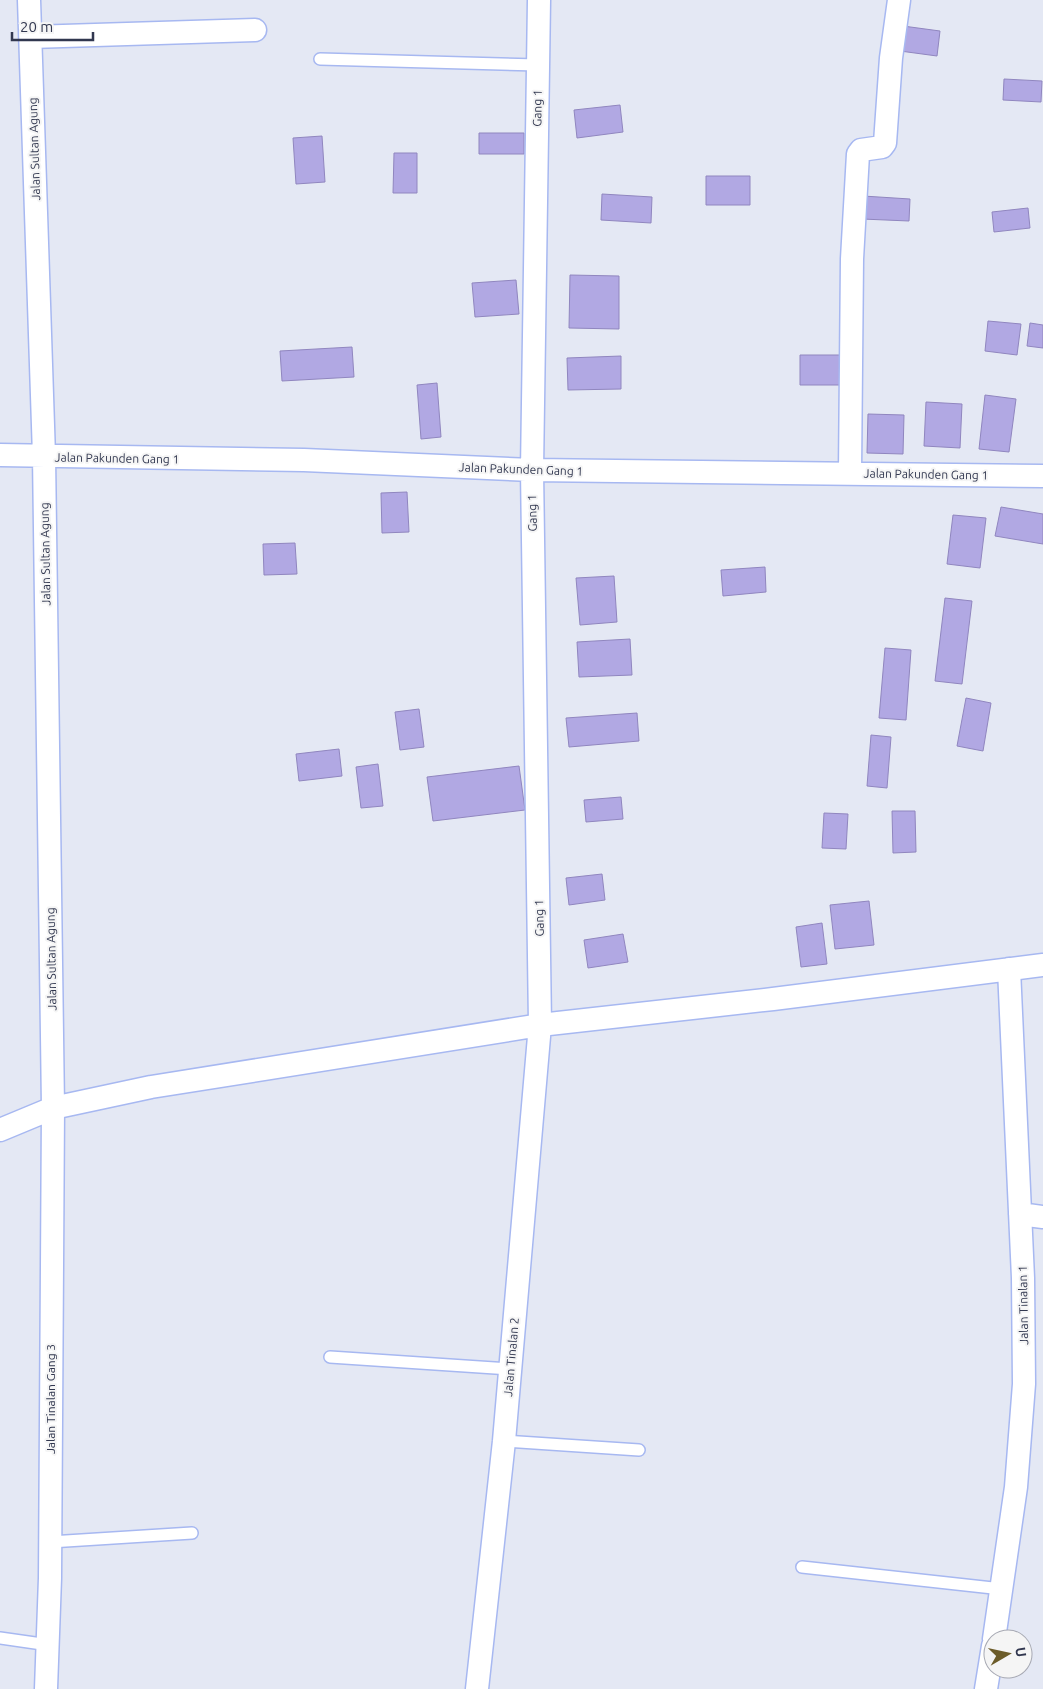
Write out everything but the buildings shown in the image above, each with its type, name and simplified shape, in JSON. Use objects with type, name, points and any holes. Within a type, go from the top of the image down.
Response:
[{"type":"street","name":"Jalan Sultan Agung","points":[[29,0],[44,456],[53,1108]]},
{"type":"street","name":"Gang 1","points":[[539,0],[532,470],[540,1025]]},
{"type":"street","points":[[850,472],[852,259],[858,154],[861,150],[882,147],[886,144],[891,58],[898,0]]},
{"type":"street","points":[[31,37],[255,30]]},
{"type":"street","name":"Jalan Pakunden Gang 1","points":[[0,454],[304,460],[532,470],[850,472],[1043,476]]},
{"type":"street","points":[[0,1130],[53,1108],[151,1087],[540,1025],[783,998],[1043,965]]},
{"type":"street","name":"Jalan Tinalan 1","points":[[996,1629],[1016,1487],[1024,1384],[1023,1278],[1008,969]]},
{"type":"street","name":"Jalan Tinalan 2","points":[[477,1689],[504,1441],[540,1025]]},
{"type":"street","name":"Jalan Tinalan Gang 3","points":[[46,1689],[49,1645],[53,1108]]},
{"type":"street","points":[[1020,1214],[1043,1217]]},
{"type":"lane","points":[[320,59],[538,65]]},
{"type":"lane","points":[[330,1358],[510,1369]]},
{"type":"lane","points":[[504,1441],[639,1450]]},
{"type":"lane","points":[[50,1542],[192,1533]]},
{"type":"lane","points":[[802,1567],[1002,1589]]},
{"type":"lane","points":[[0,1638],[49,1645]]}]
